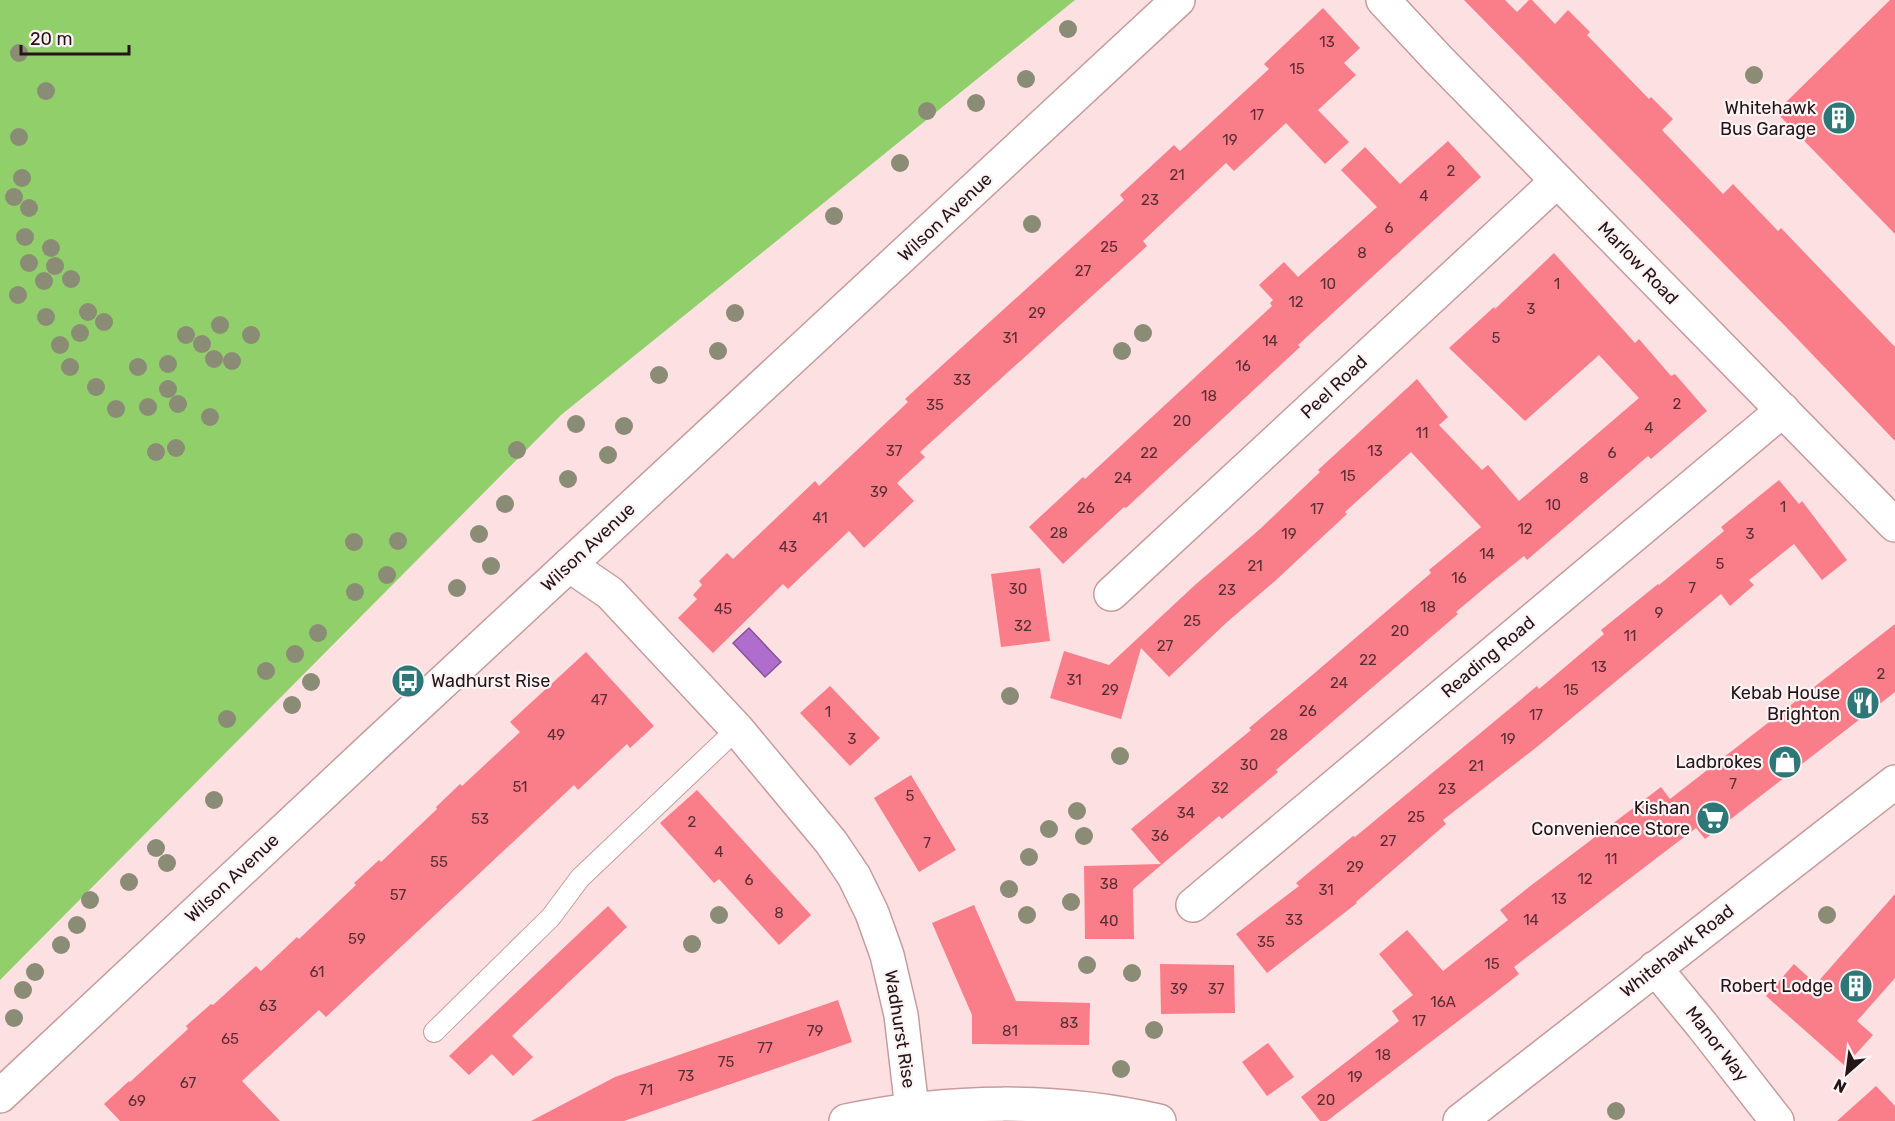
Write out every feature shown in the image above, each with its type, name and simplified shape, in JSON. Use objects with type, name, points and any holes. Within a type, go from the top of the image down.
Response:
[{"type":"street","name":"Wilson Avenue","points":[[0,1096],[1178,0]]},
{"type":"street","name":"Marlow Road","points":[[1383,0],[1438,59],[1895,525]]},
{"type":"street","name":"Peel Road","points":[[1111,594],[1557,181]]},
{"type":"street","name":"Reading Road","points":[[1193,904],[1783,410]]},
{"type":"street","name":"Wadhurst Rise","points":[[569,565],[610,594],[737,729],[831,842],[854,876],[872,914],[887,955],[901,1016],[912,1109]]},
{"type":"street","name":"Whitehawk Road","points":[[1460,1121],[1895,782]]},
{"type":"street","name":"Manor Way","points":[[1655,968],[1777,1121]]},
{"type":"street","points":[[846,1121],[912,1109],[975,1105],[1083,1108],[1159,1121]]},
{"type":"lane","points":[[434,1032],[552,917],[580,878],[737,729]]},
{"type":"green space","points":[[0,0],[1075,0],[561,415],[0,980]]},
{"type":"shaded area","points":[[749,628],[781,662],[765,677],[733,643]]},
{"type":"building","points":[[1464,0],[1505,0],[1517,12],[1529,0],[1532,0],[1555,24],[1568,10],[1590,32],[1587,35],[1649,99],[1651,97],[1673,119],[1662,130],[1723,194],[1733,184],[1778,231],[1781,228],[1895,347],[1895,441],[1787,328]]},
{"type":"building","name":"Whitehawk Bus Garage","points":[[1890,0],[1895,0],[1895,234],[1776,112]]},
{"type":"building","points":[[1323,8],[1360,48],[1344,63],[1356,75],[1318,110],[1349,142],[1325,164],[1286,123],[1234,171],[1226,163],[1143,241],[1147,246],[920,452],[925,457],[897,483],[914,501],[864,548],[849,531],[788,589],[783,584],[713,653],[678,618],[697,599],[693,595],[702,585],[699,581],[727,553],[733,559],[815,481],[819,486],[908,402],[905,399],[1124,200],[1120,195],[1174,145],[1180,151],[1269,69],[1264,64]]},
{"type":"building","points":[[1448,141],[1481,177],[1063,564],[1029,527],[1083,477],[1085,479],[1272,306],[1270,303],[1273,300],[1259,285],[1284,262],[1298,277],[1377,207],[1341,170],[1365,147],[1400,184]]},
{"type":"building","points":[[1554,253],[1635,343],[1639,339],[1671,376],[1675,374],[1707,411],[1651,459],[1648,456],[1527,560],[1524,556],[1488,585],[1456,612],[1458,614],[1276,770],[1278,772],[1222,819],[1219,816],[1133,889],[1134,939],[1085,939],[1084,866],[1161,864],[1131,829],[1251,730],[1249,728],[1431,573],[1429,570],[1481,527],[1411,452],[1345,512],[1347,514],[1275,581],[1169,677],[1141,648],[1121,719],[1050,698],[1064,651],[1109,665],[1195,585],[1260,529],[1320,472],[1318,470],[1417,379],[1448,417],[1439,425],[1482,470],[1488,465],[1519,501],[1639,398],[1599,355],[1525,421],[1449,348],[1494,307],[1495,309]]},
{"type":"building","points":[[1779,480],[1799,504],[1802,501],[1847,560],[1822,580],[1794,544],[1749,580],[1754,585],[1730,606],[1721,594],[1538,746],[1443,820],[1446,824],[1357,903],[1267,973],[1236,934],[1299,886],[1296,883],[1537,686],[1539,689],[1604,634],[1601,630],[1724,531],[1721,527]]},
{"type":"building","points":[[1040,568],[1050,641],[1001,647],[991,574]]},
{"type":"building","points":[[1895,624],[1895,692],[1705,839],[1696,828],[1514,967],[1519,974],[1495,993],[1327,1121],[1320,1121],[1301,1097],[1399,1021],[1392,1011],[1413,995],[1379,954],[1407,930],[1443,971],[1508,920],[1500,910],[1529,887],[1661,787],[1670,799]]},
{"type":"building","points":[[586,652],[654,726],[630,748],[627,744],[578,790],[574,785],[326,1017],[319,1010],[242,1081],[280,1121],[120,1121],[104,1104],[188,1029],[186,1026],[211,1004],[213,1005],[256,966],[261,971],[297,937],[299,939],[356,885],[354,883],[379,860],[381,862],[460,784],[462,786],[520,732],[510,722]]},
{"type":"building","points":[[830,686],[880,738],[850,766],[800,713]]},
{"type":"building","points":[[911,775],[956,850],[919,872],[874,798]]},
{"type":"building","points":[[697,790],[811,915],[779,945],[719,879],[714,883],[660,823]]},
{"type":"building","name":"Robert Lodge","points":[[1895,894],[1895,978],[1857,1021],[1873,1035],[1845,1066],[1766,996],[1794,964],[1816,984]]},
{"type":"building","points":[[974,905],[1016,1001],[1090,1003],[1089,1045],[972,1044],[972,1015],[932,923]]},
{"type":"building","points":[[608,906],[627,927],[512,1036],[533,1057],[513,1076],[492,1054],[469,1075],[449,1056]]},
{"type":"building","points":[[1160,964],[1234,965],[1235,1013],[1161,1014]]},
{"type":"building","points":[[838,1000],[852,1042],[624,1121],[531,1121],[615,1077]]},
{"type":"building","points":[[1268,1043],[1294,1077],[1267,1096],[1242,1062]]},
{"type":"building","points":[[1876,1086],[1895,1106],[1895,1121],[1837,1121]]},
{"type":"place","name":"Whitehawk Bus Garage","points":[[1839,118]]},
{"type":"place","name":"Wadhurst Rise","points":[[408,681]]},
{"type":"place","name":"Kebab House Brighton","points":[[1863,703]]},
{"type":"place","name":"Ladbrokes","points":[[1785,762]]},
{"type":"place","name":"Kishan Convenience Store","points":[[1713,818]]},
{"type":"place","name":"Robert Lodge","points":[[1856,986]]}]
